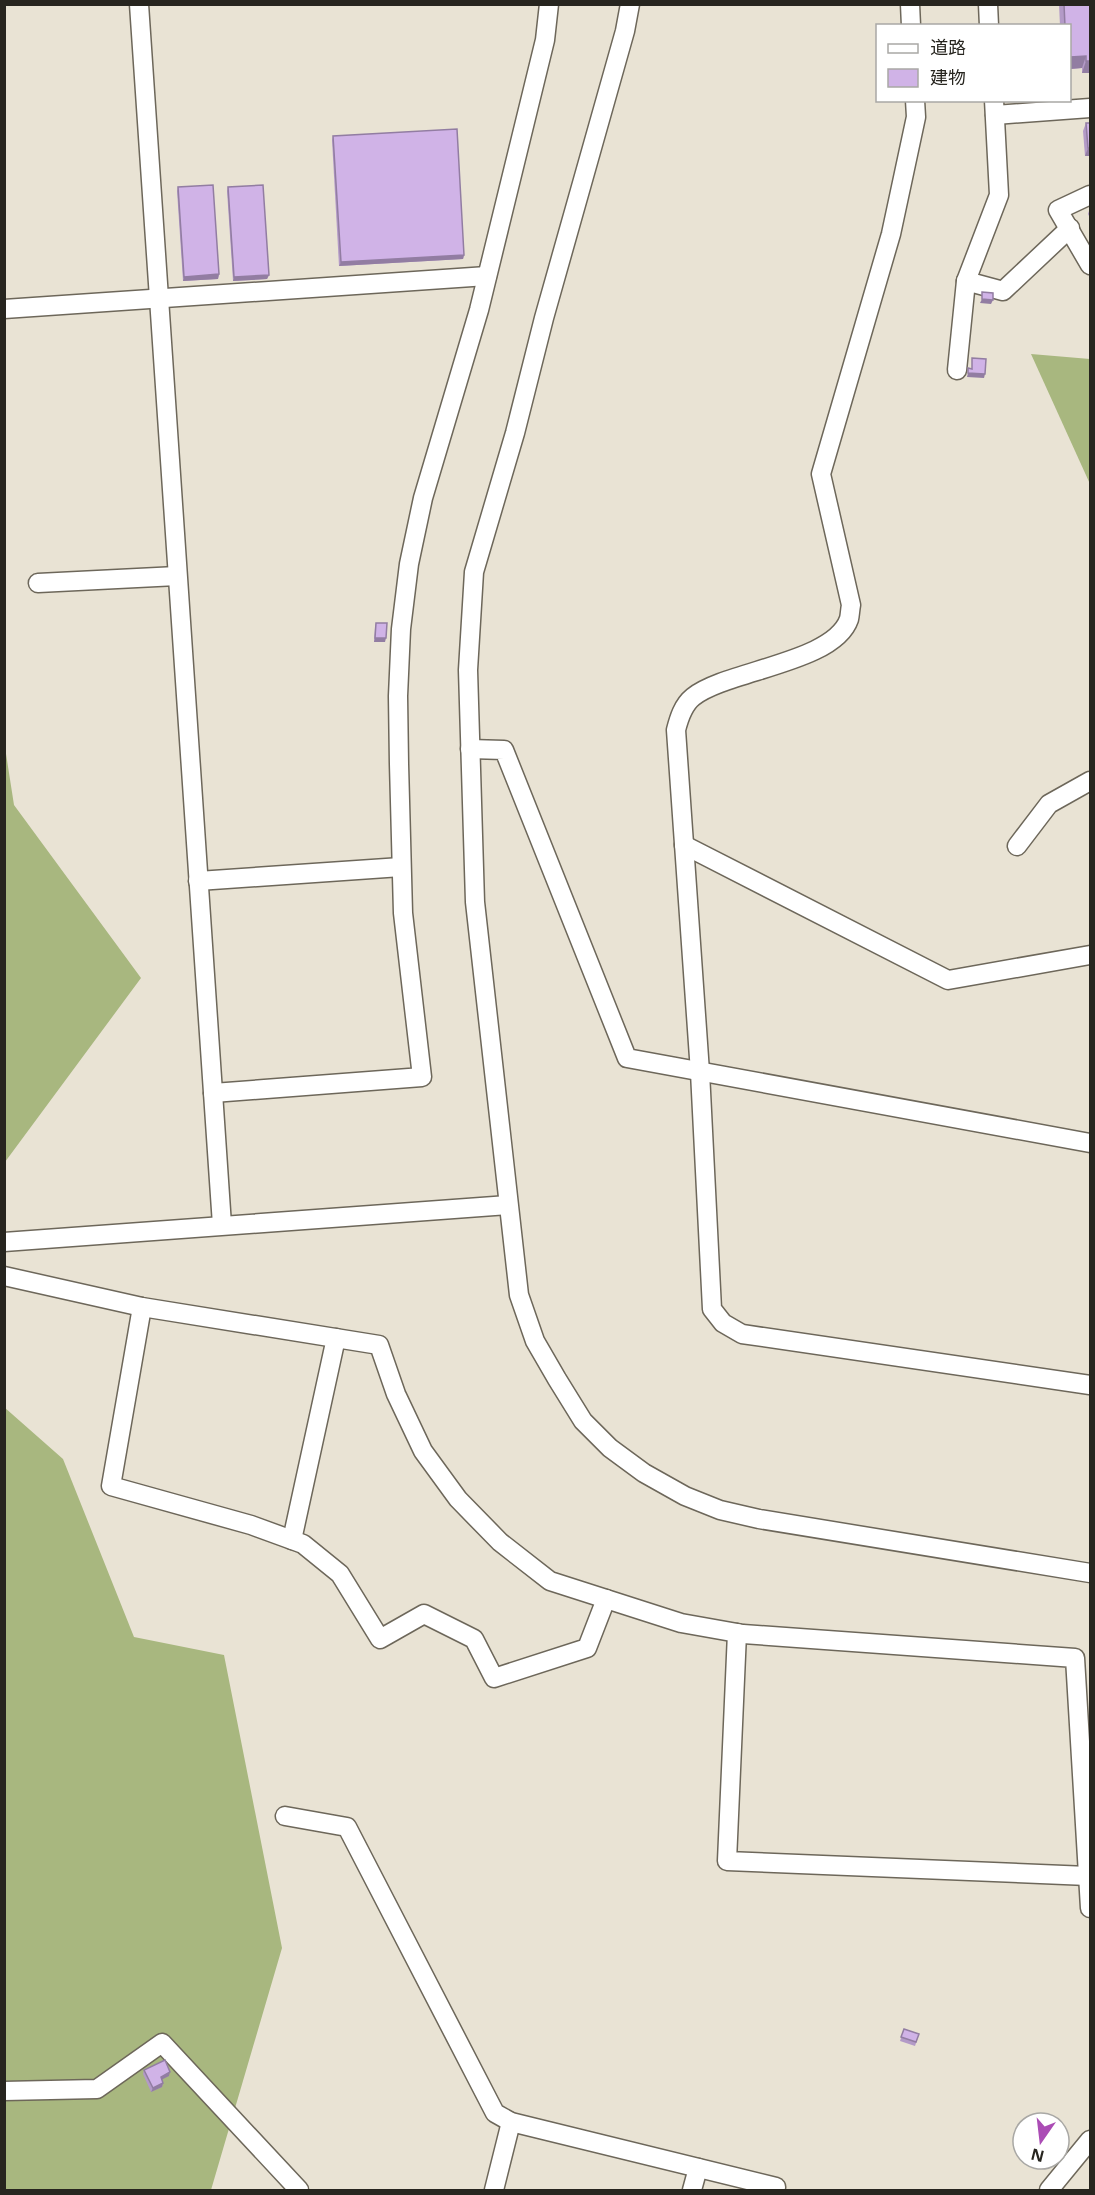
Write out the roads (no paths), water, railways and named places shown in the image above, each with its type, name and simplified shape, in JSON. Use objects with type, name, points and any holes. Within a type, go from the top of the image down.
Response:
[{"type":"street","points":[[139,4],[222,1225]]},
{"type":"street","points":[[213,1093],[422,1077],[403,913],[398,696],[401,629],[409,564],[423,498],[479,310],[545,40],[549,4]]},
{"type":"street","points":[[630,4],[625,31],[544,318],[515,433],[474,572],[468,670],[475,902],[519,1295],[535,1341],[583,1421],[610,1448],[644,1473],[685,1496],[720,1510],[759,1519],[1090,1573]]},
{"type":"street","points":[[910,4],[911,24]]},
{"type":"street","points":[[988,4],[989,24]]},
{"type":"street","points":[[915,102],[916,117],[891,234],[821,474],[851,605],[848,621],[837,635],[816,651],[716,686],[693,697],[680,713],[676,730],[700,1072],[712,1310],[723,1323],[742,1334],[1090,1385]]},
{"type":"street","points":[[957,370],[966,281],[999,195],[994,108],[1090,108]]},
{"type":"street","points":[[1090,195],[1058,210],[1090,265]]},
{"type":"street","points":[[966,281],[1002,291],[1070,228]]},
{"type":"street","points":[[4,309],[487,276]]},
{"type":"street","points":[[38,583],[177,576]]},
{"type":"street","points":[[470,749],[504,750],[627,1058],[1090,1143]]},
{"type":"street","points":[[1017,846],[1049,804],[1090,781]]},
{"type":"street","points":[[684,845],[948,980],[1090,955]]},
{"type":"street","points":[[198,881],[401,867]]},
{"type":"street","points":[[4,1242],[508,1205]]},
{"type":"street","points":[[4,1276],[142,1307],[379,1345],[396,1394],[423,1451],[458,1499],[500,1542],[550,1581],[681,1623],[736,1633],[1075,1658],[1090,1908]]},
{"type":"street","points":[[142,1307],[111,1486],[251,1525],[303,1544],[340,1574],[381,1639],[424,1614],[474,1639],[494,1678],[587,1648],[606,1599]]},
{"type":"street","points":[[292,1540],[336,1338]]},
{"type":"street","points":[[736,1633],[727,1861],[1089,1876]]},
{"type":"street","points":[[285,1816],[347,1827],[495,2113],[511,2122],[776,2187]]},
{"type":"street","points":[[4,2091],[97,2089],[162,2043],[299,2190]]},
{"type":"street","points":[[494,2190],[511,2122]]},
{"type":"street","points":[[1049,2190],[1090,2140]]},
{"type":"street","points":[[692,2190],[698,2168]]}]
